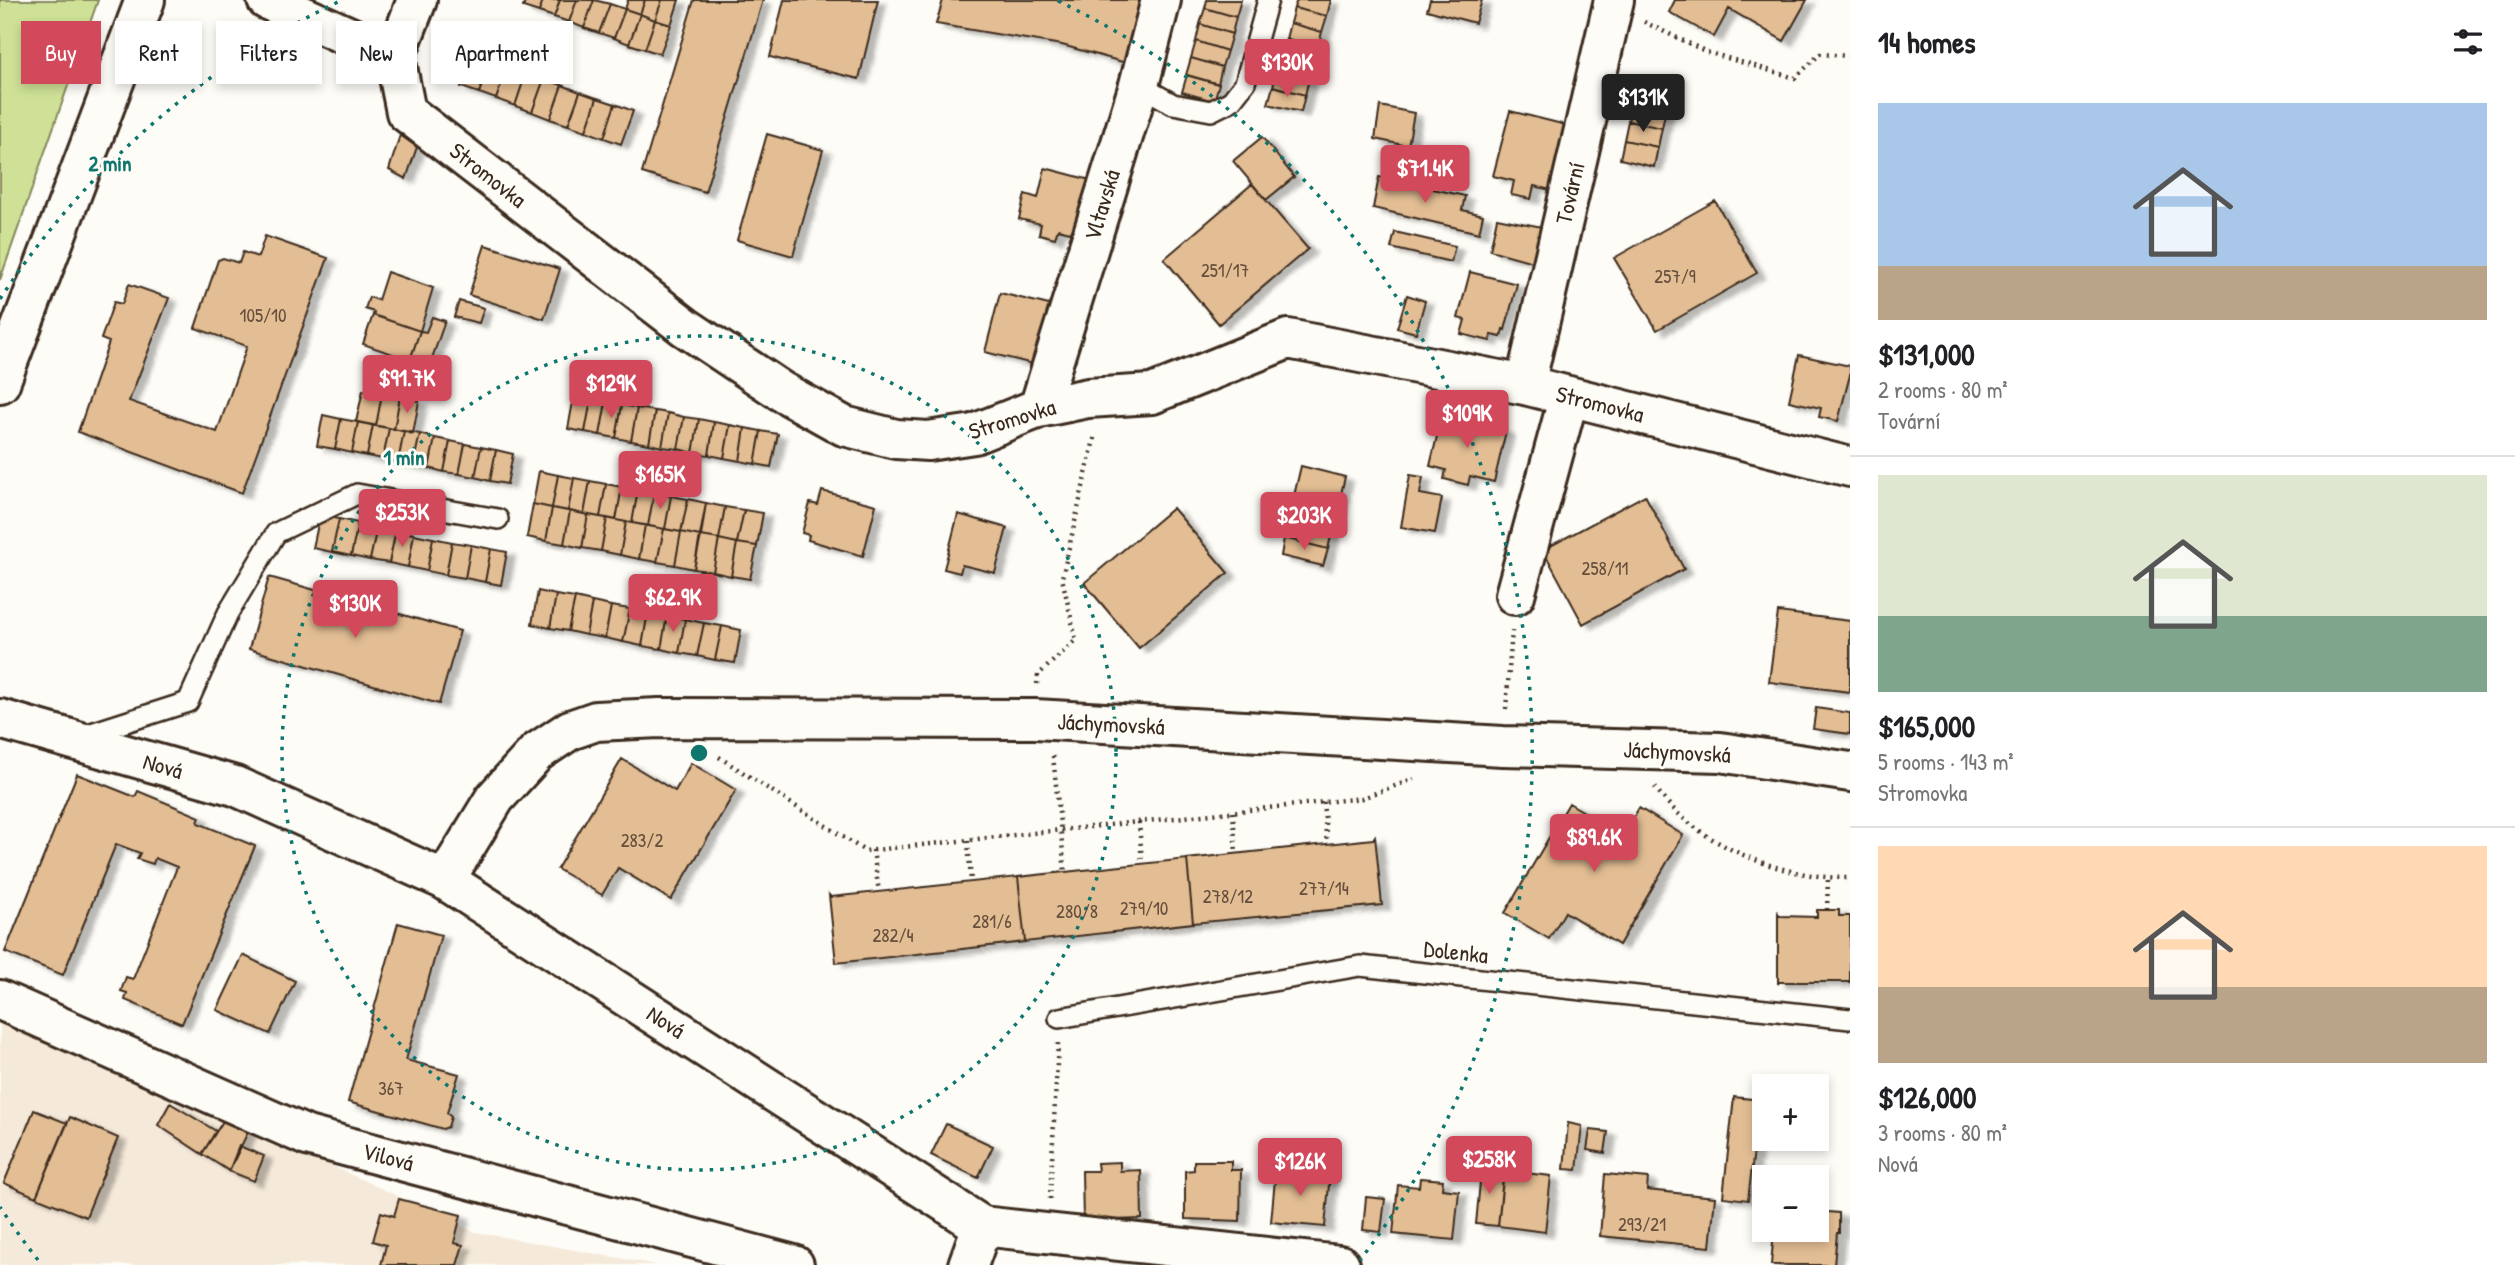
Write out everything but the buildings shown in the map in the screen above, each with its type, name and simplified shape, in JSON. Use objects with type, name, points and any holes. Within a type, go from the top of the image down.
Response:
[{"type":"street","points":[[0,383],[145,0]]},
{"type":"street","points":[[267,0],[336,31]]},
{"type":"street","points":[[409,21],[417,0]]},
{"type":"street","name":"Vltavská","points":[[1039,408],[1139,85],[1161,0]]},
{"type":"street","name":"Tovární","points":[[1525,385],[1628,10]]},
{"type":"street","name":"Stromovka","points":[[400,84],[406,112],[685,327],[781,391],[844,426],[897,439],[928,441],[974,433],[1039,408],[1088,398],[1153,394],[1287,339],[1525,385],[1850,467]]},
{"type":"street","points":[[1515,595],[1569,396]]},
{"type":"street","name":"Jáchymovská","points":[[445,880],[495,797],[537,752],[570,730],[596,721],[628,718],[1048,720],[1503,746],[1720,752],[1850,772]]},
{"type":"street","name":"Nová","points":[[0,719],[235,786],[445,880],[982,1226],[1340,1265]]},
{"type":"street","name":"Vilová","points":[[0,1000],[307,1136],[794,1265]]},
{"type":"street","points":[[968,1265],[982,1226]]},
{"type":"lane","points":[[1139,85],[1173,104],[1211,111],[1231,100],[1245,83],[1268,0]]},
{"type":"lane","points":[[71,740],[188,702],[228,613],[275,533],[357,494],[498,519]]},
{"type":"lane","name":"Dolenka","points":[[1059,1018],[1360,966],[1850,1019]]},
{"type":"path","points":[[1628,10],[1707,52],[1795,78],[1820,54],[1850,56]]},
{"type":"path","points":[[1038,675],[1076,640],[1062,578],[1095,439]]},
{"type":"path","points":[[1503,746],[1515,595]]},
{"type":"path","points":[[1048,720],[1065,872]]},
{"type":"path","points":[[1630,749],[1667,804],[1706,836],[1758,861],[1828,878],[1850,878]]},
{"type":"path","points":[[717,755],[865,851],[1362,798],[1426,774]]},
{"type":"path","points":[[1323,802],[1327,844]]},
{"type":"path","points":[[1233,812],[1236,853]]},
{"type":"path","points":[[1139,822],[1142,863]]},
{"type":"path","points":[[968,841],[971,882]]},
{"type":"path","points":[[873,850],[879,892]]},
{"type":"path","points":[[1827,910],[1828,878]]},
{"type":"path","points":[[1048,1234],[1059,1018]]},
{"type":"shaded area","points":[[0,1012],[475,1232],[657,1265],[0,1265]]},
{"type":"green space","points":[[0,0],[98,0],[91,21],[21,21],[21,84],[69,84],[0,280]]}]
